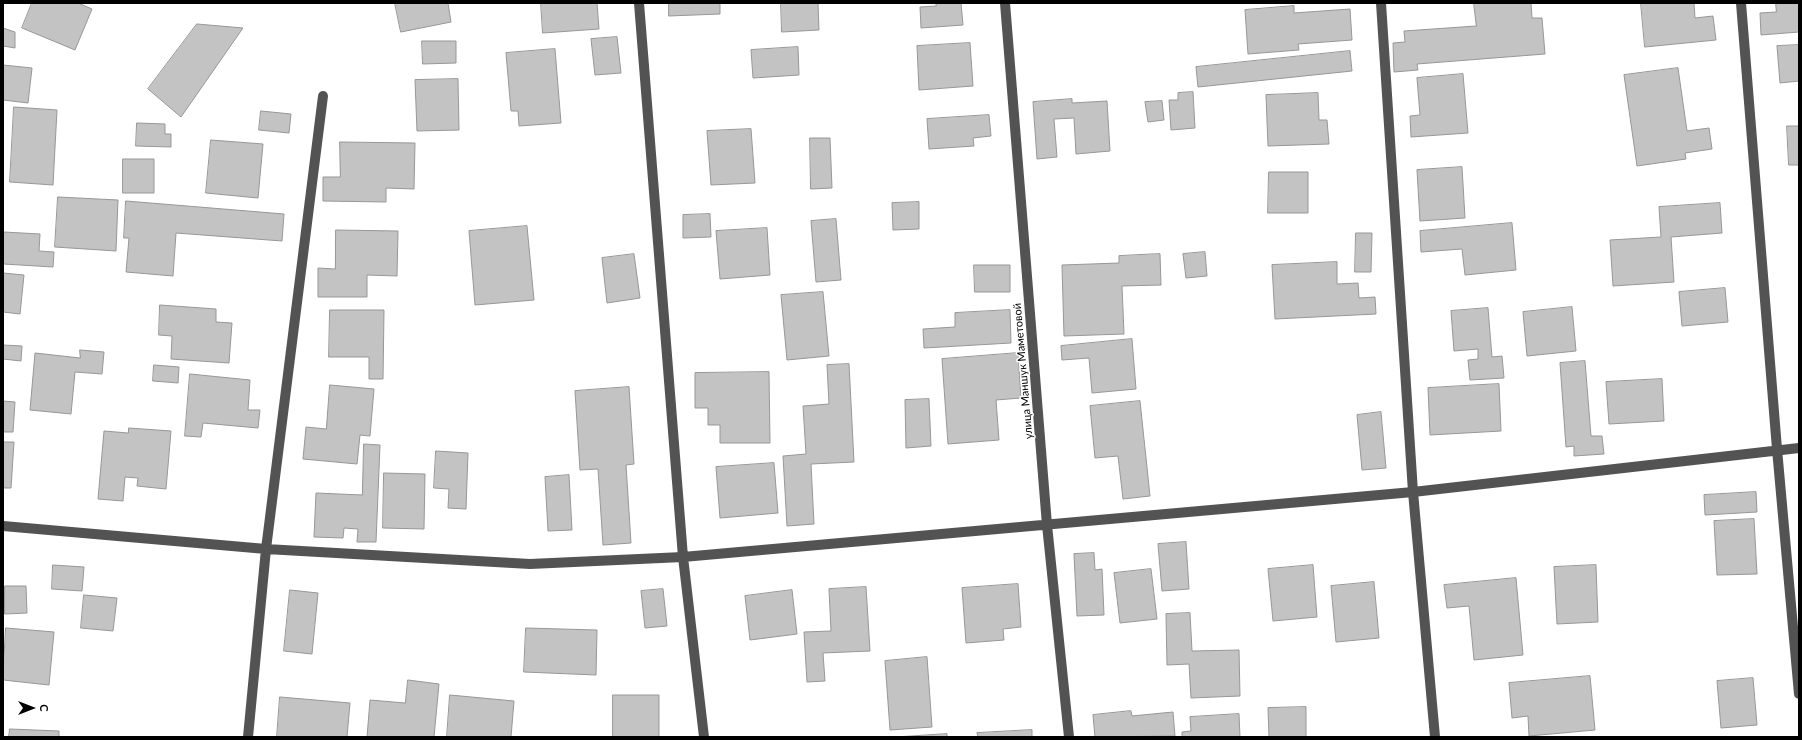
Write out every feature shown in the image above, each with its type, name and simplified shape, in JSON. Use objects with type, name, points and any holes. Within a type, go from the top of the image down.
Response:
[{"type":"street","points":[[639,3],[683,557],[704,737]]},
{"type":"street","name":"улица Маншук Маметовой","points":[[1005,3],[1047,525],[1069,737]]},
{"type":"street","points":[[1381,3],[1413,492],[1435,737]]},
{"type":"street","points":[[1741,3],[1777,450],[1799,694]]},
{"type":"street","points":[[248,737],[266,549],[323,96]]},
{"type":"street","points":[[3,526],[266,549],[530,564],[683,557],[1413,492],[1799,448]]},
{"type":"building","points":[[32,3],[78,3],[92,9],[75,50],[22,28]]},
{"type":"building","points":[[395,3],[448,3],[451,22],[401,32]]},
{"type":"building","points":[[541,3],[597,3],[599,29],[543,33]]},
{"type":"building","points":[[669,3],[720,3],[720,14],[669,16]]},
{"type":"building","points":[[781,3],[818,3],[819,30],[782,32]]},
{"type":"building","points":[[936,3],[961,3],[963,25],[921,28],[920,7],[936,6]]},
{"type":"building","points":[[1474,3],[1531,3],[1532,18],[1542,18],[1545,54],[1417,64],[1418,70],[1394,72],[1393,43],[1405,42],[1404,31],[1476,26]]},
{"type":"building","points":[[1641,3],[1694,3],[1695,18],[1713,16],[1716,40],[1645,47]]},
{"type":"building","points":[[1776,3],[1799,3],[1799,32],[1761,35],[1760,13],[1776,12]]},
{"type":"building","points":[[1294,6],[1294,13],[1350,9],[1352,40],[1298,44],[1299,50],[1248,54],[1245,10]]},
{"type":"building","points":[[197,24],[243,28],[181,117],[148,89]]},
{"type":"building","points":[[3,28],[15,32],[15,48],[3,46]]},
{"type":"building","points":[[617,37],[621,73],[595,75],[591,39]]},
{"type":"building","points":[[422,41],[456,41],[456,63],[423,64]]},
{"type":"building","points":[[970,43],[973,86],[919,90],[917,46]]},
{"type":"building","points":[[1799,45],[1799,81],[1780,83],[1777,46]]},
{"type":"building","points":[[798,47],[799,75],[753,78],[751,50]]},
{"type":"building","points":[[555,49],[561,123],[519,126],[518,111],[511,111],[506,53]]},
{"type":"building","points":[[1350,51],[1352,71],[1198,87],[1196,67]]},
{"type":"building","points":[[3,65],[32,68],[28,103],[3,100]]},
{"type":"building","points":[[1678,68],[1687,131],[1709,128],[1712,149],[1685,153],[1686,159],[1637,166],[1624,75]]},
{"type":"building","points":[[1463,74],[1468,133],[1411,137],[1410,116],[1420,115],[1417,78]]},
{"type":"building","points":[[458,79],[459,130],[417,131],[415,80]]},
{"type":"building","points":[[1193,92],[1195,128],[1171,130],[1169,100],[1178,100],[1178,93]]},
{"type":"building","points":[[1318,93],[1319,120],[1327,120],[1329,144],[1268,146],[1266,95]]},
{"type":"building","points":[[1072,99],[1072,103],[1107,101],[1110,151],[1076,154],[1074,118],[1054,119],[1057,157],[1037,159],[1033,102]]},
{"type":"building","points":[[1162,101],[1164,120],[1148,122],[1145,102]]},
{"type":"building","points":[[14,107],[57,110],[53,185],[10,182]]},
{"type":"building","points":[[261,111],[291,114],[289,133],[259,130]]},
{"type":"building","points":[[989,115],[991,136],[973,138],[974,146],[929,149],[927,119]]},
{"type":"building","points":[[137,123],[165,124],[165,134],[171,134],[171,147],[136,146]]},
{"type":"building","points":[[1787,126],[1799,126],[1799,165],[1789,165]]},
{"type":"building","points":[[751,129],[755,183],[711,185],[707,131]]},
{"type":"building","points":[[810,138],[830,138],[832,188],[811,189]]},
{"type":"building","points":[[211,140],[263,144],[258,198],[206,193]]},
{"type":"building","points":[[340,142],[415,143],[414,189],[386,188],[386,202],[323,201],[323,177],[340,177]]},
{"type":"building","points":[[123,159],[154,159],[154,193],[123,193]]},
{"type":"building","points":[[1462,167],[1465,218],[1420,221],[1417,170]]},
{"type":"building","points":[[1269,172],[1308,172],[1308,213],[1268,213]]},
{"type":"building","points":[[58,197],[118,200],[116,251],[55,247]]},
{"type":"building","points":[[126,201],[284,214],[282,241],[176,233],[173,276],[126,272],[129,238],[124,238]]},
{"type":"building","points":[[919,202],[919,229],[893,230],[892,203]]},
{"type":"building","points":[[1720,203],[1722,233],[1671,237],[1674,282],[1613,286],[1610,240],[1661,237],[1659,207]]},
{"type":"building","points":[[710,214],[711,237],[683,238],[683,215]]},
{"type":"building","points":[[836,219],[841,280],[816,282],[811,221]]},
{"type":"building","points":[[1512,223],[1516,270],[1465,275],[1462,249],[1421,252],[1420,231]]},
{"type":"building","points":[[527,226],[534,300],[475,305],[469,231]]},
{"type":"building","points":[[767,228],[770,275],[720,279],[716,231]]},
{"type":"building","points":[[336,230],[398,231],[397,276],[367,275],[367,297],[318,297],[318,268],[335,269]]},
{"type":"building","points":[[4,232],[40,234],[39,251],[54,252],[53,267],[3,264]]},
{"type":"building","points":[[1356,233],[1372,233],[1371,272],[1355,272]]},
{"type":"building","points":[[1205,252],[1207,276],[1186,278],[1183,254]]},
{"type":"building","points":[[634,254],[640,298],[607,303],[602,258]]},
{"type":"building","points":[[1160,254],[1161,285],[1122,286],[1124,334],[1064,336],[1062,265],[1119,263],[1119,256]]},
{"type":"building","points":[[1337,262],[1337,284],[1358,283],[1359,298],[1375,297],[1376,314],[1275,319],[1272,265]]},
{"type":"building","points":[[974,265],[1010,265],[1010,292],[975,292]]},
{"type":"building","points":[[3,273],[24,275],[20,314],[3,312]]},
{"type":"building","points":[[1725,288],[1728,322],[1682,326],[1679,292]]},
{"type":"building","points":[[823,292],[829,356],[787,360],[781,295]]},
{"type":"building","points":[[160,305],[216,309],[216,322],[232,323],[229,363],[171,359],[172,336],[159,335]]},
{"type":"building","points":[[1572,307],[1576,351],[1527,356],[1523,312]]},
{"type":"building","points":[[1488,308],[1492,357],[1502,356],[1504,378],[1470,380],[1468,360],[1478,359],[1478,349],[1454,351],[1451,311]]},
{"type":"building","points":[[330,310],[384,310],[383,379],[369,379],[369,357],[329,357]]},
{"type":"building","points":[[1010,310],[1011,343],[924,348],[923,329],[955,327],[955,313]]},
{"type":"building","points":[[1132,339],[1136,389],[1092,393],[1089,358],[1062,360],[1061,346]]},
{"type":"building","points":[[3,345],[22,346],[21,361],[3,359]]},
{"type":"building","points":[[80,350],[104,352],[102,374],[75,372],[71,414],[30,410],[35,353],[80,358]]},
{"type":"building","points":[[1018,353],[1021,398],[996,400],[999,440],[948,444],[942,359]]},
{"type":"building","points":[[1585,361],[1591,436],[1602,436],[1604,454],[1574,456],[1574,446],[1566,447],[1560,363]]},
{"type":"building","points":[[849,364],[854,462],[811,464],[814,524],[787,526],[783,456],[806,454],[803,406],[829,404],[827,365]]},
{"type":"building","points":[[154,365],[179,367],[178,383],[153,381]]},
{"type":"building","points":[[769,372],[770,443],[720,443],[720,425],[708,425],[708,408],[695,408],[695,373]]},
{"type":"building","points":[[190,374],[250,380],[248,410],[260,410],[258,428],[203,423],[201,437],[185,436]]},
{"type":"building","points":[[1662,379],[1664,421],[1609,424],[1606,382]]},
{"type":"building","points":[[1499,384],[1501,431],[1430,435],[1428,388]]},
{"type":"building","points":[[330,385],[374,389],[370,436],[360,435],[357,464],[303,459],[306,427],[326,429]]},
{"type":"building","points":[[629,387],[634,464],[626,465],[631,543],[603,545],[598,469],[580,470],[575,391]]},
{"type":"building","points":[[929,399],[931,446],[906,448],[905,400]]},
{"type":"building","points":[[3,401],[15,402],[13,432],[3,432]]},
{"type":"building","points":[[1140,401],[1150,496],[1123,499],[1118,456],[1095,458],[1090,406]]},
{"type":"building","points":[[1381,412],[1386,468],[1362,470],[1357,415]]},
{"type":"building","points":[[129,428],[171,431],[166,489],[137,486],[138,478],[125,477],[123,501],[98,499],[104,431],[128,433]]},
{"type":"building","points":[[3,442],[14,442],[11,488],[3,488]]},
{"type":"building","points":[[364,444],[380,445],[376,542],[357,542],[358,529],[344,528],[343,538],[314,537],[316,493],[362,495]]},
{"type":"building","points":[[436,451],[468,453],[466,509],[448,508],[449,489],[434,488]]},
{"type":"building","points":[[774,463],[778,513],[720,518],[716,467]]},
{"type":"building","points":[[384,473],[425,474],[424,529],[383,528]]},
{"type":"building","points":[[569,475],[572,530],[548,531],[545,477]]},
{"type":"building","points":[[1756,492],[1757,512],[1705,515],[1704,495]]},
{"type":"building","points":[[1754,519],[1757,574],[1717,575],[1714,521]]},
{"type":"building","points":[[1186,542],[1189,589],[1162,591],[1158,544]]},
{"type":"building","points":[[1094,553],[1095,570],[1102,569],[1104,615],[1077,616],[1074,554]]},
{"type":"building","points":[[53,565],[84,567],[82,591],[52,589]]},
{"type":"building","points":[[1313,565],[1317,617],[1273,621],[1268,569]]},
{"type":"building","points":[[1596,565],[1598,622],[1557,624],[1554,567]]},
{"type":"building","points":[[1151,569],[1157,619],[1120,623],[1114,573]]},
{"type":"building","points":[[1516,578],[1523,655],[1474,660],[1469,606],[1447,608],[1444,585]]},
{"type":"building","points":[[1374,582],[1379,638],[1336,642],[1331,586]]},
{"type":"building","points":[[1018,584],[1021,627],[1003,629],[1004,640],[966,643],[962,588]]},
{"type":"building","points":[[5,586],[26,586],[27,613],[5,614]]},
{"type":"building","points":[[866,587],[870,651],[823,653],[825,681],[807,682],[804,632],[831,631],[829,589]]},
{"type":"building","points":[[663,589],[667,626],[645,628],[641,591]]},
{"type":"building","points":[[290,590],[318,593],[312,654],[284,651]]},
{"type":"building","points":[[792,590],[797,634],[750,640],[745,596]]},
{"type":"building","points":[[84,595],[117,598],[113,631],[81,628]]},
{"type":"building","points":[[1190,613],[1192,651],[1239,650],[1240,696],[1191,698],[1189,664],[1167,665],[1166,614]]},
{"type":"building","points":[[6,628],[54,632],[49,685],[3,680]]},
{"type":"building","points":[[526,628],[597,630],[596,675],[524,672]]},
{"type":"building","points":[[927,657],[932,727],[890,730],[885,661]]},
{"type":"building","points":[[1590,676],[1595,730],[1529,736],[1528,716],[1512,718],[1509,683]]},
{"type":"building","points":[[1753,678],[1757,725],[1721,728],[1717,681]]},
{"type":"building","points":[[408,680],[439,684],[434,737],[367,737],[370,700],[405,703]]},
{"type":"building","points":[[450,695],[514,701],[511,737],[447,737]]},
{"type":"building","points":[[613,695],[659,695],[659,737],[613,737]]},
{"type":"building","points":[[280,697],[350,703],[347,737],[277,737]]},
{"type":"building","points":[[1306,707],[1306,737],[1269,737],[1268,708]]},
{"type":"building","points":[[1131,711],[1132,716],[1173,712],[1175,736],[1095,737],[1093,715]]},
{"type":"building","points":[[1239,714],[1240,737],[1182,737],[1182,732],[1191,731],[1190,717]]},
{"type":"building","points":[[10,729],[59,731],[59,737],[9,737]]},
{"type":"building","points":[[1032,730],[1032,737],[978,737],[977,733]]},
{"type":"building","points":[[947,734],[947,737],[896,737]]}]
